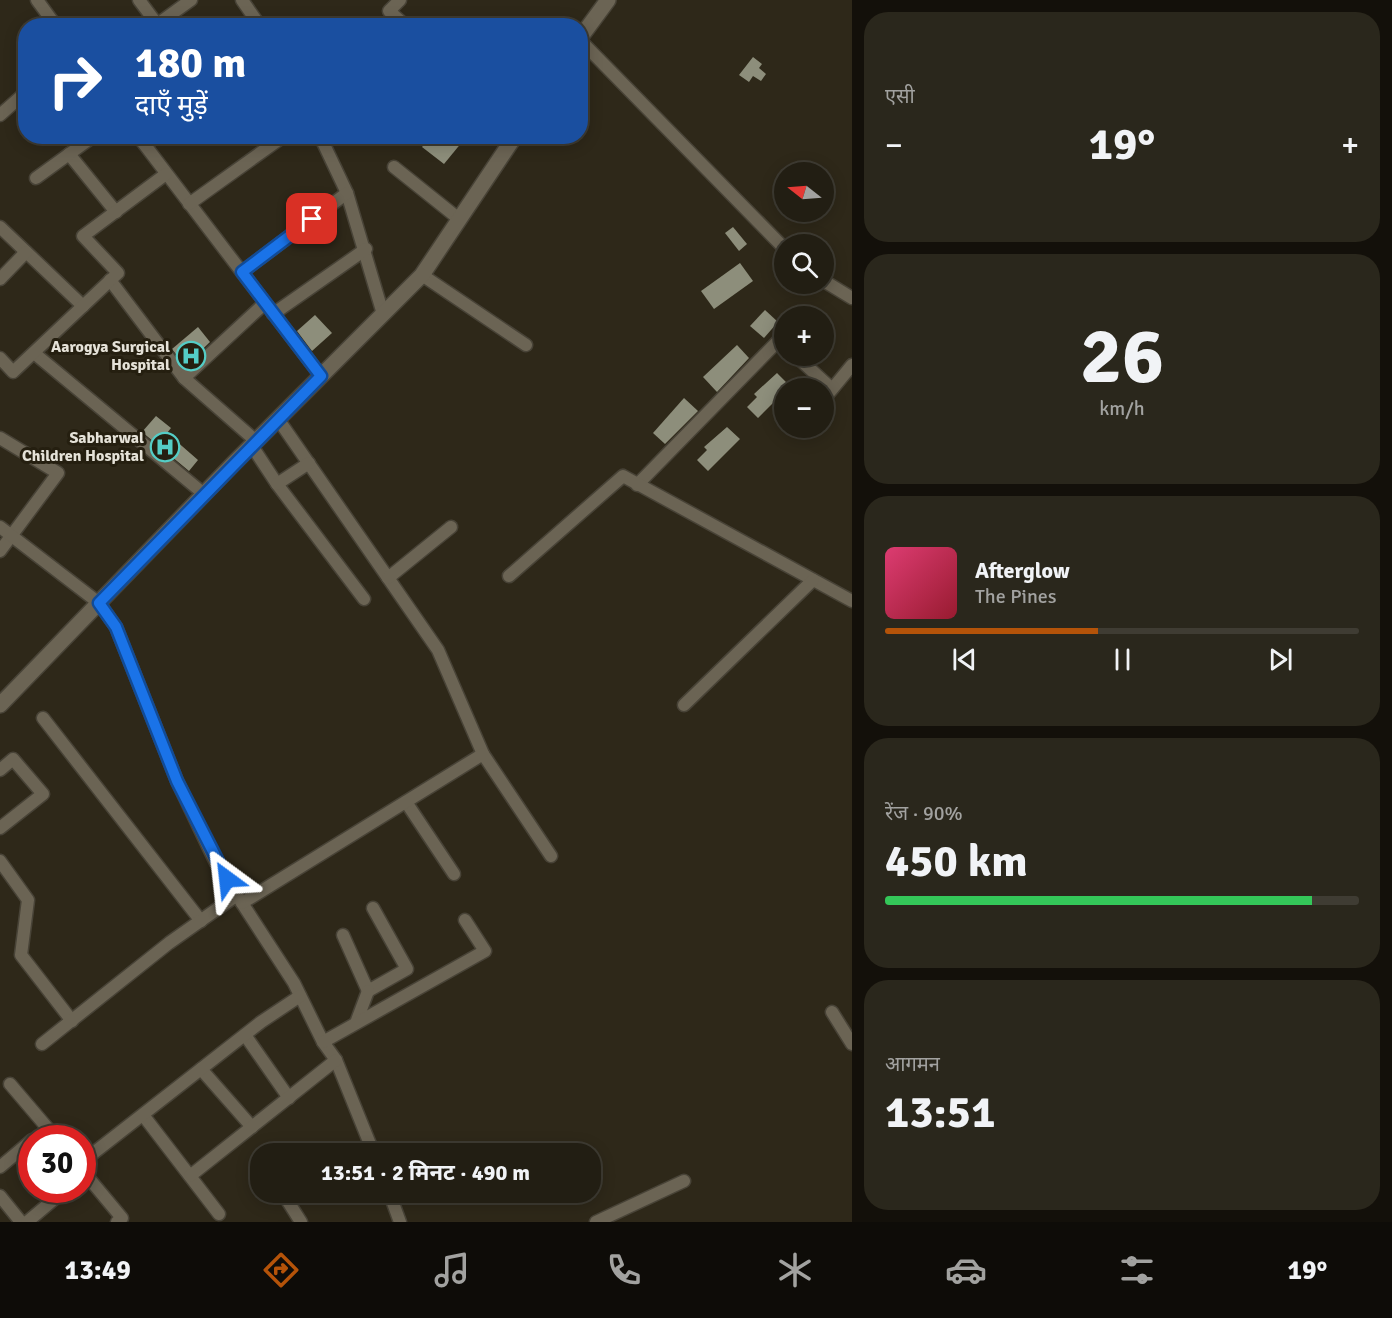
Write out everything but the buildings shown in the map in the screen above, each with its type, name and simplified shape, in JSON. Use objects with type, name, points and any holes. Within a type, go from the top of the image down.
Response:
[{"type":"street","points":[[37,0],[50,18]]},
{"type":"street","points":[[139,0],[151,18]]},
{"type":"street","points":[[166,18],[190,0]]},
{"type":"street","points":[[397,18],[389,11],[400,0]]},
{"type":"street","points":[[588,28],[608,0]]},
{"type":"street","points":[[247,2],[256,18]]},
{"type":"street","points":[[588,47],[774,238]]},
{"type":"street","points":[[0,115],[18,99]]},
{"type":"street","points":[[36,178],[83,144]]},
{"type":"street","points":[[143,144],[321,376]]},
{"type":"street","points":[[189,204],[273,144]]},
{"type":"street","points":[[325,144],[346,193],[366,249],[383,314]]},
{"type":"street","points":[[0,705],[254,443],[422,275],[510,144]]},
{"type":"street","points":[[69,154],[116,212]]},
{"type":"street","points":[[394,167],[459,219]]},
{"type":"street","points":[[0,358],[13,372],[118,273],[83,236],[166,174]]},
{"type":"street","points":[[242,272],[346,193]]},
{"type":"street","points":[[0,227],[83,306]]},
{"type":"street","points":[[273,314],[366,249]]},
{"type":"street","points":[[0,279],[26,252]]},
{"type":"street","points":[[422,275],[526,345]]},
{"type":"street","points":[[110,280],[184,378],[254,443],[277,484],[364,599]]},
{"type":"street","points":[[834,287],[852,298]]},
{"type":"street","points":[[184,378],[265,303]]},
{"type":"street","points":[[637,485],[774,345]]},
{"type":"street","points":[[34,353],[204,494]]},
{"type":"street","points":[[834,387],[852,365]]},
{"type":"street","points":[[807,366],[820,378]]},
{"type":"street","points":[[278,419],[438,650],[483,754],[551,856]]},
{"type":"street","points":[[0,438],[58,473],[13,537],[0,551]]},
{"type":"street","points":[[277,484],[309,463]]},
{"type":"street","points":[[509,576],[623,476],[852,602]]},
{"type":"street","points":[[0,527],[99,603],[116,627],[177,781],[216,863],[300,996],[323,1042],[336,1060],[370,1143]]},
{"type":"street","points":[[388,578],[451,527]]},
{"type":"street","points":[[684,705],[813,580]]},
{"type":"street","points":[[43,718],[201,921]]},
{"type":"street","points":[[42,1044],[201,921],[406,802],[483,754]]},
{"type":"street","points":[[0,770],[13,759],[43,795],[0,828]]},
{"type":"street","points":[[406,802],[454,874]]},
{"type":"street","points":[[0,861],[28,900],[21,955],[72,1021]]},
{"type":"street","points":[[356,1023],[368,991],[407,969],[372,908]]},
{"type":"street","points":[[323,1042],[485,951],[465,920]]},
{"type":"street","points":[[343,935],[368,991]]},
{"type":"street","points":[[96,1158],[143,1115],[245,1035],[300,996]]},
{"type":"street","points":[[832,1012],[852,1044]]},
{"type":"street","points":[[245,1035],[289,1098]]},
{"type":"street","points":[[190,1176],[336,1060]]},
{"type":"street","points":[[201,1069],[252,1127]]},
{"type":"street","points":[[10,1084],[44,1125]]},
{"type":"street","points":[[143,1115],[219,1214]]},
{"type":"street","points":[[0,1167],[18,1152]]},
{"type":"street","points":[[596,1222],[684,1181]]},
{"type":"street","points":[[96,1186],[122,1218],[117,1222]]},
{"type":"street","points":[[0,1196],[21,1222]]},
{"type":"street","points":[[27,1222],[50,1203]]},
{"type":"street","points":[[289,1203],[301,1222]]},
{"type":"street","points":[[392,1203],[400,1222]]},
{"type":"place","name":"Aarogya Surgical Hospital","points":[[191,356]]},
{"type":"place","name":"Sabharwal Children Hospital","points":[[165,447]]},
{"type":"route","points":[[227,879],[216,863],[177,781],[116,627],[99,603],[321,376],[242,272],[312,219]]}]
